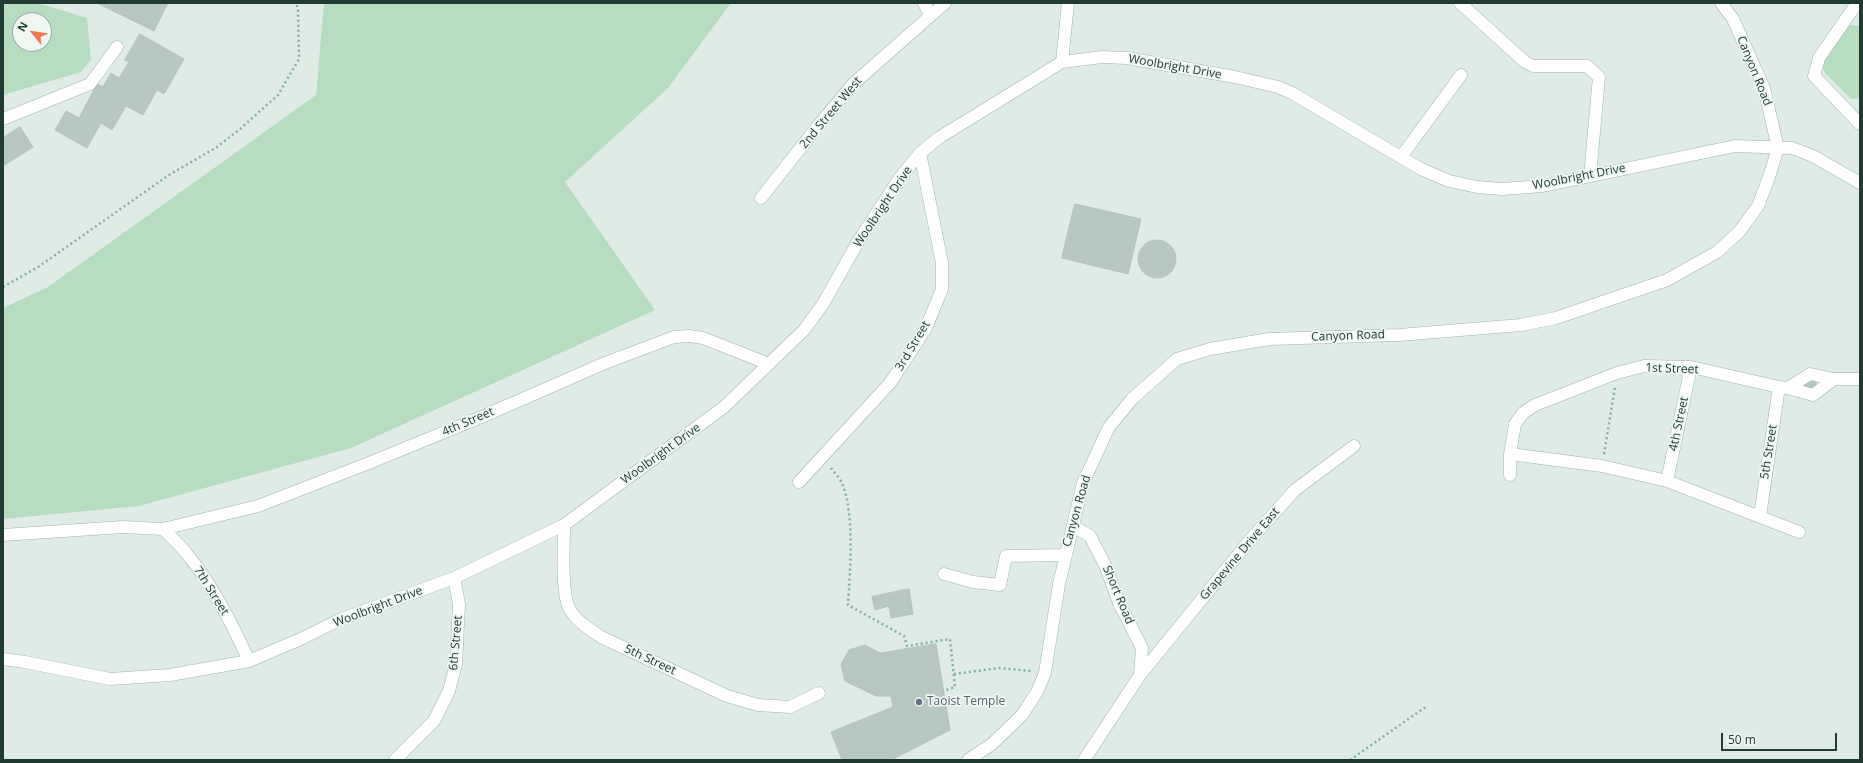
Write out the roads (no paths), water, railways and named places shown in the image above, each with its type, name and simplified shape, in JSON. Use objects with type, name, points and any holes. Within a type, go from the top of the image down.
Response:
[{"type":"street","points":[[924,3],[930,15]]},
{"type":"street","name":"2nd Street West","points":[[761,198],[853,84],[945,3]]},
{"type":"street","points":[[1062,62],[1068,3]]},
{"type":"street","points":[[1460,3],[1529,64],[1533,66],[1587,66],[1599,77],[1590,176]]},
{"type":"street","name":"Canyon Road","points":[[968,760],[992,744],[1022,715],[1037,692],[1045,673],[1064,555],[1073,526],[1083,483],[1109,428],[1132,399],[1177,359],[1210,349],[1269,339],[1399,335],[1521,325],[1556,318],[1667,280],[1718,252],[1739,232],[1758,206],[1778,148],[1764,88],[1733,19],[1722,3]]},
{"type":"street","points":[[1857,3],[1819,58],[1814,76],[1857,118]]},
{"type":"street","points":[[3,119],[90,84],[117,47]]},
{"type":"street","name":"Woolbright Drive","points":[[3,659],[110,679],[170,675],[249,661],[339,620],[454,578],[564,525],[724,407],[804,330],[823,304],[859,240],[899,179],[920,153],[940,137],[1062,62],[1102,57],[1127,58],[1235,77],[1278,87],[1292,93],[1421,169],[1449,181],[1477,187],[1502,189],[1543,186],[1735,146],[1792,148],[1813,156],[1860,183]]},
{"type":"street","points":[[1401,157],[1461,75]]},
{"type":"street","name":"3rd Street","points":[[798,482],[890,383],[925,330],[942,289],[942,263],[920,153]]},
{"type":"street","name":"4th Street","points":[[3,535],[123,527],[163,529],[258,506],[479,418],[605,363],[674,337],[690,336],[703,338],[769,364]]},
{"type":"street","name":"1st Street","points":[[1510,475],[1510,454],[1514,424],[1522,413],[1535,405],[1617,373],[1644,366],[1691,367],[1813,395],[1834,379]]},
{"type":"street","name":"4th Street","points":[[1667,481],[1691,367]]},
{"type":"street","points":[[1783,388],[1810,374],[1834,379],[1860,379]]},
{"type":"street","name":"5th Street","points":[[1760,516],[1783,388]]},
{"type":"street","name":"Grapevine Drive East","points":[[1084,760],[1140,675],[1250,540],[1295,490],[1354,446]]},
{"type":"street","points":[[1510,454],[1602,466],[1667,481],[1799,532]]},
{"type":"street","name":"5th Street","points":[[564,525],[566,597],[570,609],[582,624],[601,637],[727,696],[758,705],[790,707],[819,693]]},
{"type":"street","name":"Short Road","points":[[1073,526],[1090,536],[1105,565],[1119,603],[1142,648],[1140,675]]},
{"type":"street","name":"7th Street","points":[[163,529],[187,553],[210,587],[236,632],[249,661]]},
{"type":"street","points":[[944,574],[973,582],[1000,585],[1006,556],[1064,555]]},
{"type":"street","name":"6th Street","points":[[395,760],[434,721],[449,691],[456,664],[459,604],[454,578]]},
{"type":"place","name":"Taoist Temple","points":[[919,702]]}]
